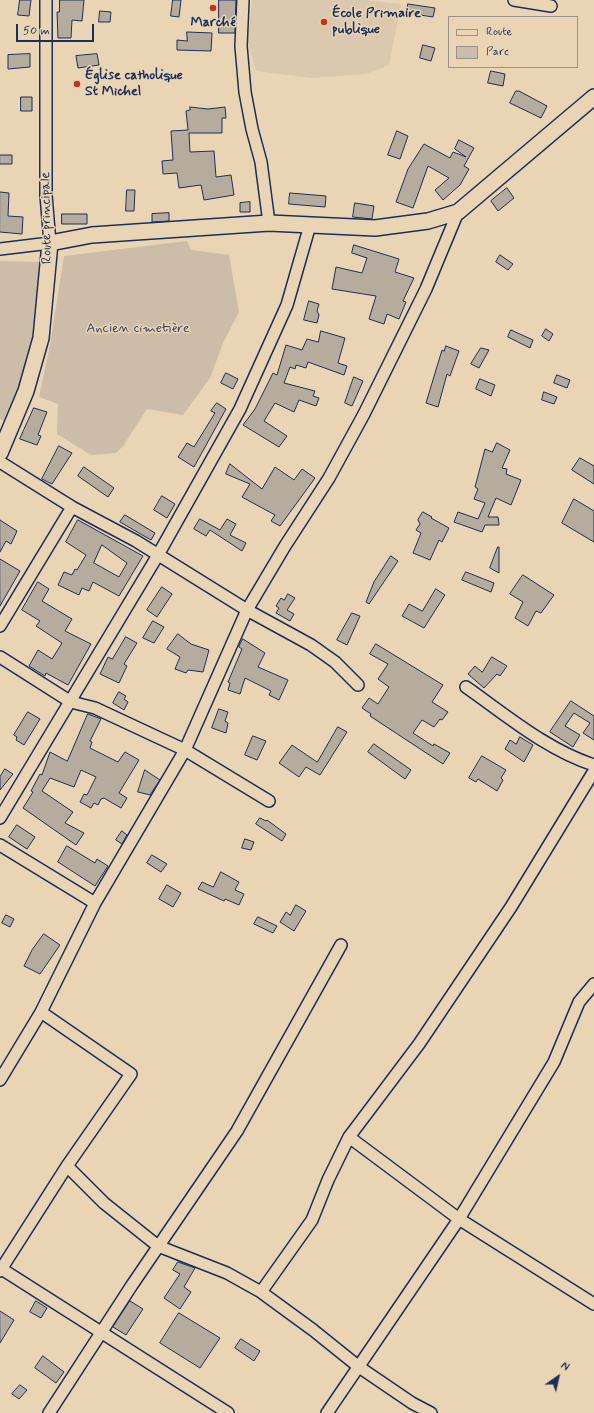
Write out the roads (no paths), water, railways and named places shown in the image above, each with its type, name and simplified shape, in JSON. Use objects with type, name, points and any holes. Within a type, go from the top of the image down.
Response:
[{"type":"street","name":"Route principale","points":[[0,453],[26,391],[42,338],[50,243],[46,195],[46,0]]},
{"type":"street","points":[[243,0],[241,46],[245,92],[261,162],[270,223]]},
{"type":"street","points":[[514,0],[551,6]]},
{"type":"street","points":[[0,249],[50,243],[92,235],[270,223],[346,228],[394,226],[428,221],[458,212],[594,98]]},
{"type":"street","points":[[0,1080],[41,1012],[95,903],[185,750],[247,610],[285,546],[330,478],[364,414],[426,289],[458,212]]},
{"type":"street","points":[[0,818],[158,556],[216,455],[260,368],[287,305],[310,225]]},
{"type":"street","points":[[0,462],[72,507],[123,533],[247,610],[310,645],[334,662],[358,685]]},
{"type":"street","points":[[0,626],[72,507]]},
{"type":"street","points":[[0,657],[71,702],[95,708],[185,750],[269,801]]},
{"type":"street","points":[[466,687],[546,742],[581,761],[594,765]]},
{"type":"street","points":[[261,1292],[312,1220],[328,1180],[349,1137],[419,1044],[511,906],[594,771]]},
{"type":"street","points":[[0,845],[95,903]]},
{"type":"street","points":[[49,1413],[158,1246],[237,1131],[341,945]]},
{"type":"street","points":[[327,1413],[459,1220],[554,1062],[579,1002],[594,984]]},
{"type":"street","points":[[41,1012],[131,1074],[67,1166],[0,1270],[102,1332],[228,1413]]},
{"type":"street","points":[[349,1137],[459,1220],[594,1304]]},
{"type":"street","points":[[67,1166],[104,1203],[158,1246],[227,1273],[261,1292],[313,1330],[359,1367],[412,1403],[431,1413]]},
{"type":"place","name":"Marché","points":[[213,8]]},
{"type":"place","name":"École Primaire publique","points":[[324,22]]},
{"type":"place","name":"Église catholique St Michel","points":[[77,84]]},
{"type":"park label","name":"Ancien cimetière","points":[[138,329]]}]
